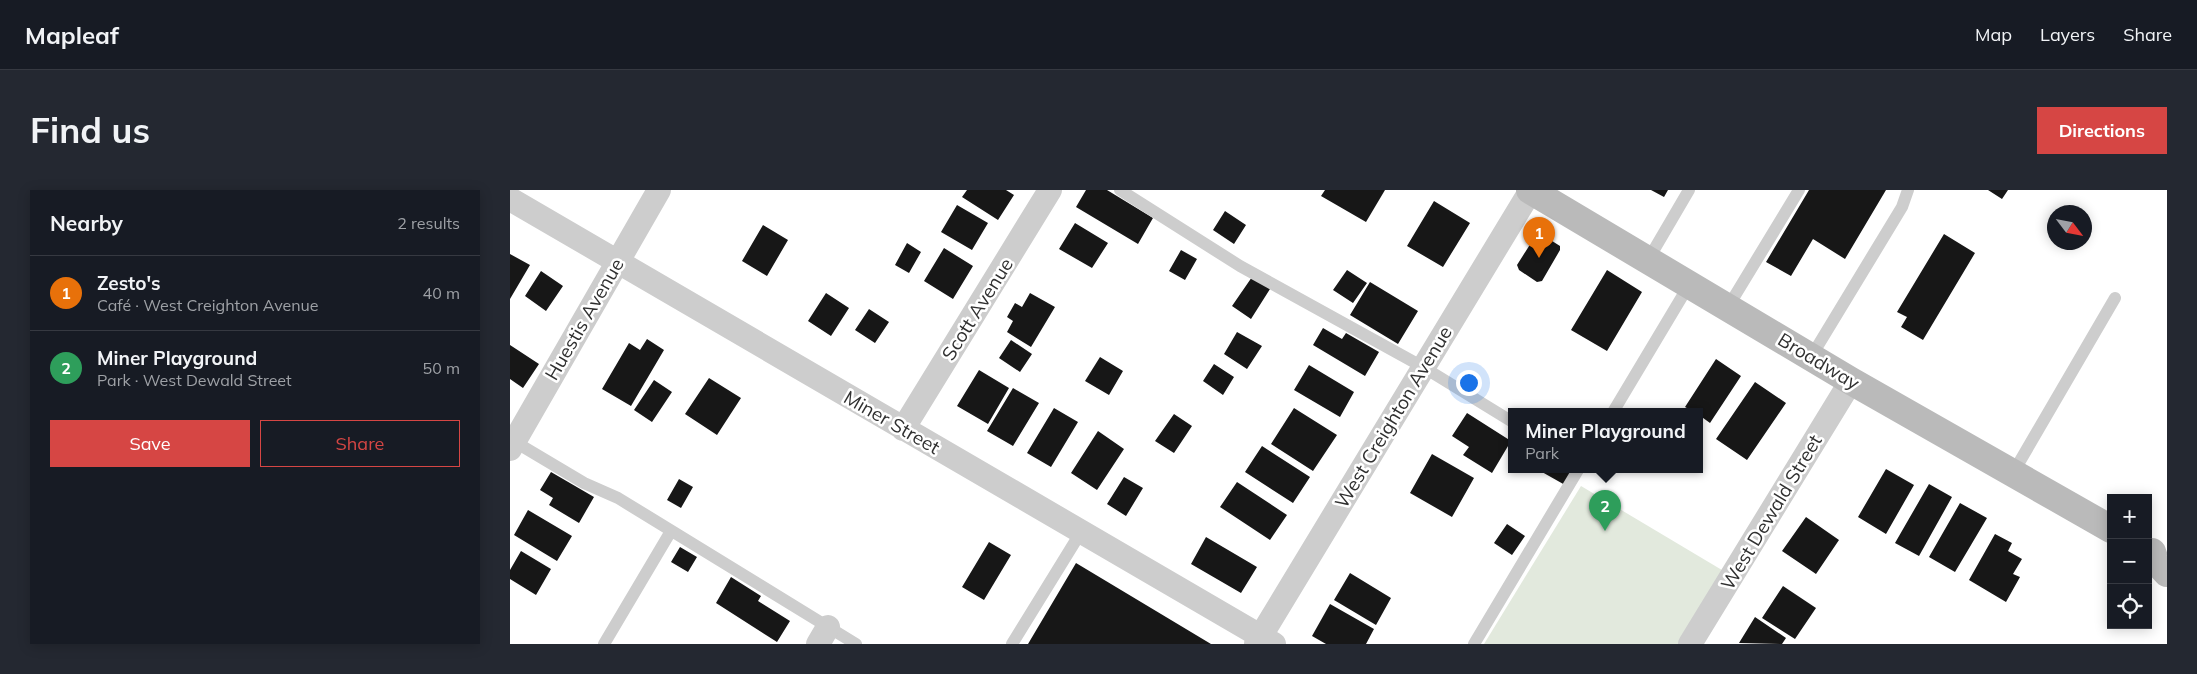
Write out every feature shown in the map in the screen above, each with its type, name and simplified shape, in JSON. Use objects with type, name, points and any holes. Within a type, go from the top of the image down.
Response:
[{"type":"main road","name":"Broadway","points":[[1530,190],[1852,381],[2107,527]]},
{"type":"street","name":"Huestis Avenue","points":[[511,443],[659,190]]},
{"type":"street","name":"Scott Avenue","points":[[903,429],[1050,190]]},
{"type":"street","name":"West Creighton Avenue","points":[[1264,641],[1423,367],[1530,190]]},
{"type":"street","name":"Miner Street","points":[[510,199],[1264,641]]},
{"type":"street","name":"West Dewald Street","points":[[1690,644],[1852,381]]},
{"type":"lane","points":[[1120,190],[1240,266],[1423,367],[1508,419]]},
{"type":"lane","points":[[1648,260],[1689,190]]},
{"type":"lane","points":[[1728,307],[1798,190]]},
{"type":"lane","points":[[1811,356],[1902,207],[1908,190]]},
{"type":"lane","points":[[1615,408],[1689,285]]},
{"type":"lane","points":[[2013,473],[2115,298]]},
{"type":"lane","points":[[511,443],[584,483],[618,498],[671,531],[823,636],[856,644]]},
{"type":"lane","points":[[1474,644],[1576,473]]},
{"type":"lane","points":[[604,644],[671,531]]},
{"type":"lane","points":[[1012,644],[1081,532]]},
{"type":"shaded area","points":[[1581,486],[1732,576],[1690,644],[1484,644]]},
{"type":"building","points":[[967,190],[1006,190],[1014,195],[998,220],[962,197]]},
{"type":"building","points":[[1086,190],[1107,190],[1153,218],[1138,244],[1076,207]]},
{"type":"building","points":[[1325,190],[1385,190],[1366,222],[1321,196]]},
{"type":"building","points":[[1651,190],[1668,190],[1664,197]]},
{"type":"building","points":[[1809,190],[1886,190],[1845,259],[1813,239],[1791,276],[1766,262]]},
{"type":"building","points":[[1988,190],[2008,190],[2002,199]]},
{"type":"building","points":[[1434,201],[1470,223],[1443,267],[1407,246]]},
{"type":"building","points":[[957,205],[988,223],[972,250],[941,232]]},
{"type":"building","points":[[1225,211],[1246,225],[1234,244],[1213,230]]},
{"type":"building","points":[[1075,223],[1108,243],[1092,268],[1059,249]]},
{"type":"building","points":[[763,225],[788,240],[767,276],[742,261]]},
{"type":"building","points":[[1541,234],[1560,246],[1560,250],[1542,281],[1537,282],[1519,270],[1517,265],[1536,235]]},
{"type":"building","points":[[1944,234],[1975,253],[1923,340],[1901,327],[1907,317],[1897,312]]},
{"type":"building","points":[[907,243],[921,252],[909,273],[895,265]]},
{"type":"building","points":[[944,248],[973,266],[953,299],[924,281]]},
{"type":"building","points":[[1181,250],[1197,259],[1185,280],[1169,271]]},
{"type":"building","points":[[510,254],[530,265],[510,299]]},
{"type":"building","points":[[1347,270],[1367,283],[1353,303],[1333,290]]},
{"type":"building","points":[[1607,270],[1642,292],[1607,351],[1571,330]]},
{"type":"building","points":[[541,271],[563,286],[546,311],[525,296]]},
{"type":"building","points":[[1252,277],[1270,289],[1251,319],[1232,306]]},
{"type":"building","points":[[1370,282],[1418,311],[1398,344],[1350,315]]},
{"type":"building","points":[[826,293],[849,308],[831,336],[808,321]]},
{"type":"building","points":[[1030,293],[1055,307],[1031,347],[1007,332],[1013,321],[1007,317],[1015,303],[1022,307]]},
{"type":"building","points":[[869,309],[889,322],[875,343],[855,330]]},
{"type":"building","points":[[1323,328],[1342,339],[1346,333],[1379,352],[1365,376],[1313,345]]},
{"type":"building","points":[[1237,332],[1262,346],[1247,369],[1224,354]]},
{"type":"building","points":[[647,339],[664,350],[631,406],[602,389],[629,343],[640,350]]},
{"type":"building","points":[[1011,340],[1032,354],[1020,372],[999,358]]},
{"type":"building","points":[[510,345],[539,364],[523,388],[510,379]]},
{"type":"building","points":[[1100,357],[1123,371],[1109,395],[1085,381]]},
{"type":"building","points":[[1716,359],[1741,376],[1710,423],[1703,418],[1703,408],[1685,407]]},
{"type":"building","points":[[1214,364],[1234,377],[1223,395],[1203,381]]},
{"type":"building","points":[[1309,365],[1354,392],[1340,417],[1294,390]]},
{"type":"building","points":[[979,370],[1009,388],[988,424],[957,406]]},
{"type":"building","points":[[709,378],[741,398],[717,435],[685,414]]},
{"type":"building","points":[[654,380],[672,392],[652,422],[634,410]]},
{"type":"building","points":[[1755,382],[1786,403],[1747,460],[1716,439]]},
{"type":"building","points":[[1013,388],[1039,403],[1013,446],[987,431]]},
{"type":"building","points":[[1054,408],[1078,422],[1051,467],[1027,453]]},
{"type":"building","points":[[1294,408],[1337,435],[1313,471],[1271,444]]},
{"type":"building","points":[[1467,413],[1508,439],[1508,446],[1492,473],[1463,455],[1469,447],[1452,436]]},
{"type":"building","points":[[1174,414],[1192,426],[1174,453],[1155,441]]},
{"type":"building","points":[[1098,431],[1124,449],[1097,490],[1071,473]]},
{"type":"building","points":[[1262,446],[1310,477],[1293,503],[1245,472]]},
{"type":"building","points":[[1432,454],[1474,478],[1452,517],[1410,493]]},
{"type":"building","points":[[1886,469],[1914,485],[1886,534],[1858,517]]},
{"type":"building","points":[[551,472],[594,497],[579,523],[549,505],[553,498],[540,490]]},
{"type":"building","points":[[1544,473],[1572,473],[1565,485]]},
{"type":"building","points":[[1124,477],[1143,488],[1126,516],[1107,504]]},
{"type":"building","points":[[679,479],[693,487],[681,508],[667,500]]},
{"type":"building","points":[[1237,482],[1287,515],[1270,540],[1220,507]]},
{"type":"building","points":[[1929,484],[1952,497],[1919,556],[1895,543]]},
{"type":"building","points":[[1960,503],[1987,518],[1955,572],[1929,557]]},
{"type":"building","points":[[528,510],[572,536],[557,561],[514,535]]},
{"type":"building","points":[[1806,517],[1839,540],[1816,574],[1782,551]]},
{"type":"building","points":[[1507,524],[1525,536],[1512,555],[1494,543]]},
{"type":"building","points":[[1995,534],[2012,543],[2008,551],[2022,559],[2013,574],[2020,577],[2006,602],[1969,580]]},
{"type":"building","points":[[1206,537],[1257,567],[1241,593],[1191,564]]},
{"type":"building","points":[[989,542],[1011,555],[984,600],[962,587]]},
{"type":"building","points":[[680,547],[697,557],[688,572],[671,562]]},
{"type":"building","points":[[521,551],[551,569],[536,595],[510,579],[510,570]]},
{"type":"building","points":[[1076,563],[1211,644],[1028,644]]},
{"type":"building","points":[[1350,573],[1391,598],[1376,625],[1334,600]]},
{"type":"building","points":[[731,577],[761,596],[758,601],[790,621],[777,642],[716,603]]},
{"type":"building","points":[[1783,586],[1816,608],[1795,639],[1762,618]]},
{"type":"building","points":[[1330,604],[1374,629],[1366,644],[1326,644],[1312,636]]},
{"type":"building","points":[[1755,617],[1786,638],[1782,644],[1739,643]]},
{"type":"place","name":"Zesto's","points":[[1539,258]]},
{"type":"place","name":"Miner Playground","points":[[1605,531]]}]
